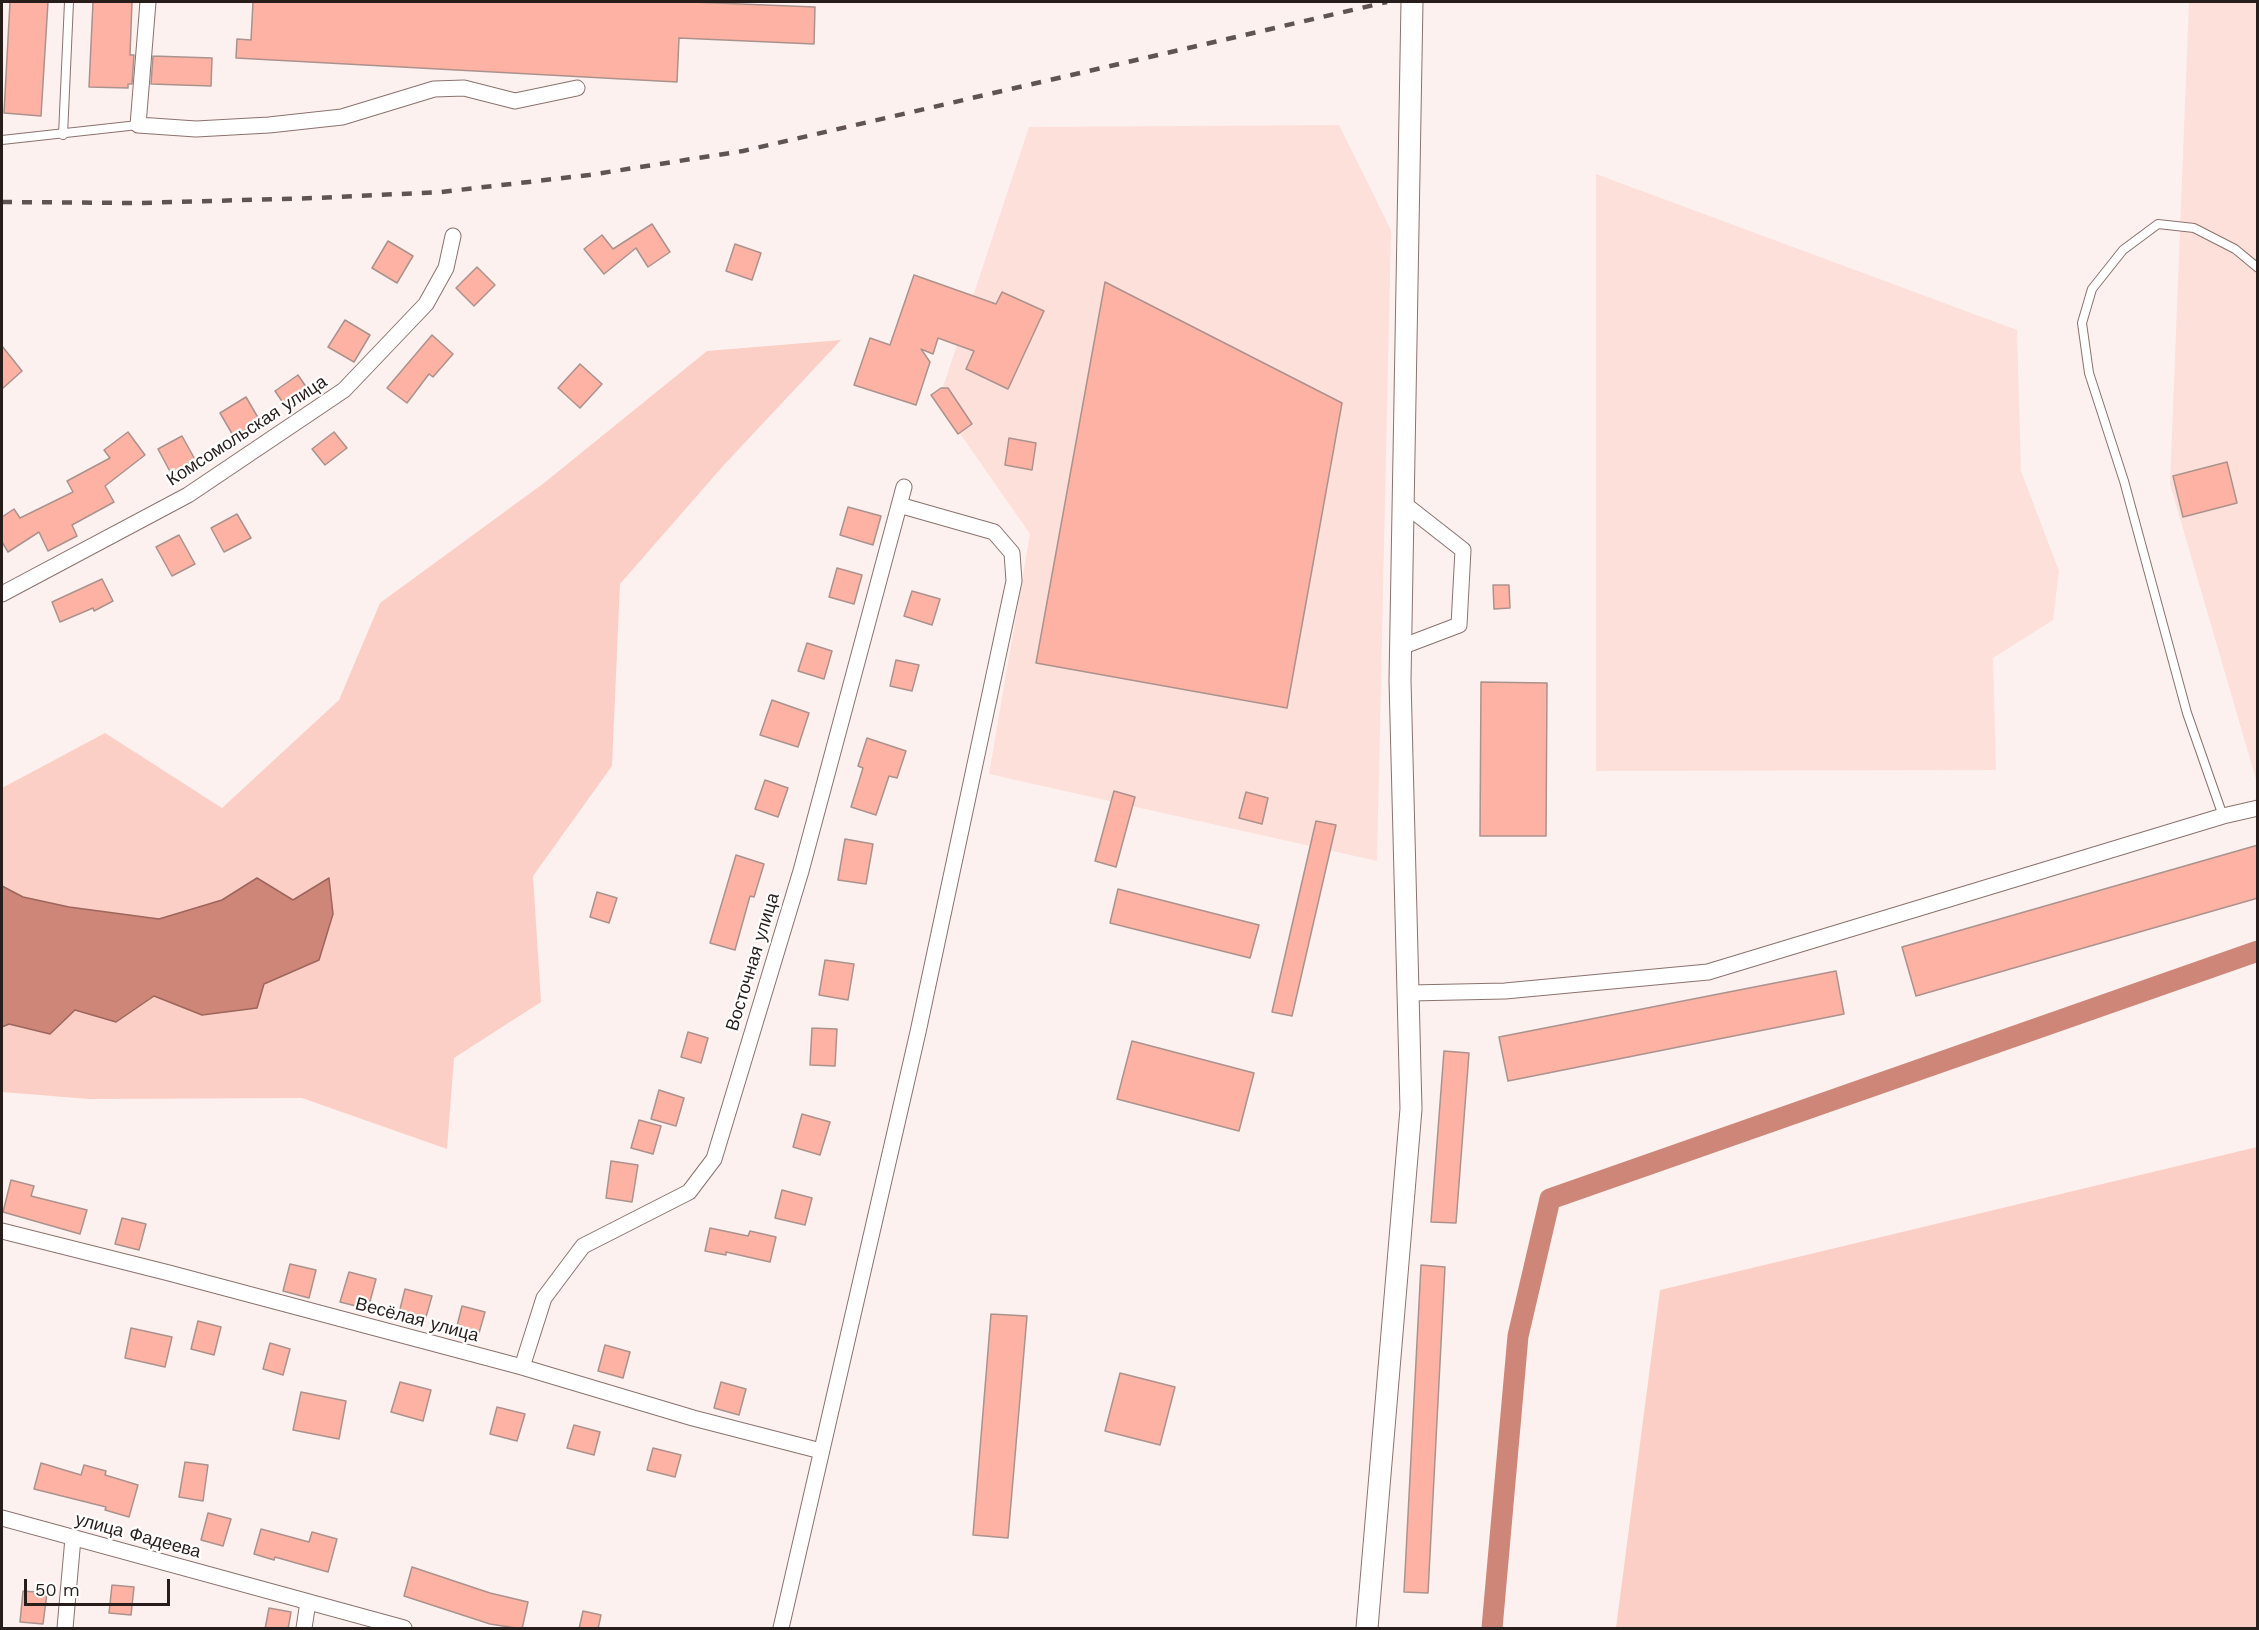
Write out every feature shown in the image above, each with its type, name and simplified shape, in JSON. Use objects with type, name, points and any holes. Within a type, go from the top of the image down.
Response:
[{"type":"main road","points":[[1367,1629],[1411,1110],[1410,993],[1403,838],[1401,647],[1412,2]]},
{"type":"street","points":[[148,2],[138,125],[196,129],[269,125],[342,117],[434,89],[464,88],[515,101],[577,88]]},
{"type":"street","name":"Комсомольская улица","points":[[2,594],[188,495],[344,390],[426,304],[446,268],[453,236]]},
{"type":"street","name":"Восточная улица","points":[[522,1367],[544,1298],[584,1246],[689,1192],[714,1159],[801,871],[904,487]]},
{"type":"street","points":[[1401,647],[1460,625],[1463,550],[1403,503]]},
{"type":"street","points":[[781,1629],[918,1032],[1014,581],[1012,553],[994,532],[899,505]]},
{"type":"street","points":[[1410,993],[1505,991],[1708,972],[2223,816],[2258,808]]},
{"type":"street","name":"Весёлая улица","points":[[2,1231],[522,1367],[693,1418],[821,1451]]},
{"type":"street","name":"улица Фадеева","points":[[2,1518],[404,1629]]},
{"type":"street","points":[[65,1629],[73,1538]]},
{"type":"street","points":[[304,1629],[308,1602]]},
{"type":"lane","points":[[63,135],[69,2]]},
{"type":"lane","points":[[2,140],[138,125]]},
{"type":"lane","points":[[2223,816],[2187,713],[2124,481],[2089,373],[2082,323],[2092,290],[2123,250],[2158,224],[2194,228],[2235,249],[2258,268]]},
{"type":"shaded area","points":[[2189,2],[2257,2],[2257,783],[2170,484]]},
{"type":"shaded area","points":[[1339,125],[1391,230],[1377,861],[989,774],[1030,534],[938,402],[1029,127]]},
{"type":"shaded area","points":[[1596,174],[2017,330],[2021,471],[2059,571],[2053,620],[1993,658],[1996,770],[1596,771]]},
{"type":"shaded area","points":[[841,340],[723,466],[620,584],[612,766],[533,876],[541,1002],[454,1058],[447,1149],[302,1098],[89,1099],[2,1092],[2,788],[105,733],[222,808],[339,700],[380,603],[544,483],[707,351]]},
{"type":"shaded area","points":[[257,878],[293,900],[329,878],[333,914],[319,960],[264,984],[257,1008],[202,1015],[154,996],[116,1022],[75,1010],[50,1034],[9,1024],[2,1027],[2,886],[23,897],[69,907],[159,919],[222,900]]},
{"type":"shaded area","points":[[2257,1147],[2257,1628],[1616,1628],[1660,1290]]},
{"type":"building","points":[[10,2],[48,2],[41,116],[4,113]]},
{"type":"building","points":[[93,2],[132,2],[130,55],[134,55],[132,84],[128,84],[128,88],[89,87]]},
{"type":"building","points":[[253,2],[692,2],[815,7],[814,44],[679,38],[677,82],[236,58],[237,39],[251,40]]},
{"type":"building","points":[[153,56],[212,58],[211,86],[151,84]]},
{"type":"building","points":[[652,224],[670,252],[648,267],[636,248],[604,274],[584,249],[602,235],[613,249]]},
{"type":"building","points":[[388,241],[413,256],[397,283],[372,268]]},
{"type":"building","points":[[735,244],[761,253],[752,280],[726,271]]},
{"type":"building","points":[[477,267],[495,285],[474,306],[456,288]]},
{"type":"building","points":[[914,275],[996,304],[1002,292],[1044,311],[1008,389],[966,369],[974,351],[938,338],[933,354],[921,349],[930,362],[916,405],[854,385],[870,338],[890,345]]},
{"type":"building","points":[[1105,282],[1342,403],[1287,708],[1036,663]]},
{"type":"building","points":[[345,320],[370,335],[354,362],[328,347]]},
{"type":"building","points":[[432,335],[453,354],[433,377],[429,374],[407,403],[387,388]]},
{"type":"building","points":[[2,346],[22,371],[2,389]]},
{"type":"building","points":[[580,364],[602,384],[580,408],[558,388]]},
{"type":"building","points":[[298,375],[311,394],[288,410],[275,391]]},
{"type":"building","points":[[941,388],[948,388],[972,424],[958,434],[931,395]]},
{"type":"building","points":[[246,397],[260,421],[234,437],[220,413]]},
{"type":"building","points":[[128,432],[145,455],[105,486],[114,502],[72,525],[77,536],[48,551],[39,532],[8,552],[2,542],[2,517],[14,509],[20,518],[73,492],[67,481],[110,458],[104,450]]},
{"type":"building","points":[[334,432],[347,448],[325,465],[312,449]]},
{"type":"building","points":[[182,436],[197,463],[173,477],[158,449]]},
{"type":"building","points":[[1009,438],[1036,443],[1032,470],[1005,465]]},
{"type":"building","points":[[2227,462],[2237,503],[2183,517],[2173,476]]},
{"type":"building","points":[[848,507],[881,516],[873,545],[840,535]]},
{"type":"building","points":[[237,514],[251,538],[224,552],[211,528]]},
{"type":"building","points":[[179,535],[195,564],[172,576],[156,547]]},
{"type":"building","points":[[837,568],[862,575],[854,604],[829,597]]},
{"type":"building","points":[[102,579],[113,601],[94,611],[93,608],[60,622],[52,602]]},
{"type":"building","points":[[1493,585],[1509,585],[1510,608],[1494,609]]},
{"type":"building","points":[[912,591],[940,599],[932,625],[904,616]]},
{"type":"building","points":[[807,643],[832,651],[824,679],[798,671]]},
{"type":"building","points":[[896,660],[919,665],[912,691],[890,686]]},
{"type":"building","points":[[1481,682],[1547,683],[1546,836],[1480,836]]},
{"type":"building","points":[[772,700],[809,713],[798,747],[760,735]]},
{"type":"building","points":[[867,738],[906,751],[897,778],[889,776],[876,815],[851,807],[863,768],[858,766]]},
{"type":"building","points":[[765,780],[788,788],[778,817],[755,809]]},
{"type":"building","points":[[1114,791],[1135,797],[1116,867],[1095,861]]},
{"type":"building","points":[[1246,792],[1268,798],[1262,824],[1239,818]]},
{"type":"building","points":[[1316,821],[1336,825],[1292,1016],[1272,1012]]},
{"type":"building","points":[[845,839],[873,844],[866,884],[838,880]]},
{"type":"building","points":[[2258,845],[2258,898],[1916,996],[1902,947]]},
{"type":"building","points":[[736,855],[764,864],[754,897],[750,896],[735,950],[710,943]]},
{"type":"building","points":[[1118,889],[1259,925],[1250,958],[1110,923]]},
{"type":"building","points":[[597,892],[617,898],[609,923],[590,917]]},
{"type":"building","points":[[825,960],[854,964],[848,1000],[819,995]]},
{"type":"building","points":[[1836,971],[1844,1014],[1508,1081],[1499,1037]]},
{"type":"building","points":[[812,1028],[837,1029],[835,1066],[810,1065]]},
{"type":"building","points":[[688,1032],[708,1038],[701,1063],[681,1057]]},
{"type":"building","points":[[1132,1041],[1254,1073],[1239,1131],[1117,1099]]},
{"type":"building","points":[[1444,1051],[1469,1053],[1456,1223],[1431,1222]]},
{"type":"building","points":[[659,1090],[684,1098],[676,1126],[651,1119]]},
{"type":"building","points":[[802,1114],[830,1122],[820,1155],[793,1147]]},
{"type":"building","points":[[639,1120],[661,1126],[653,1154],[631,1148]]},
{"type":"building","points":[[611,1161],[638,1165],[632,1202],[606,1198]]},
{"type":"building","points":[[11,1180],[34,1186],[31,1196],[87,1210],[80,1234],[3,1212]]},
{"type":"building","points":[[782,1190],[812,1198],[805,1225],[775,1218]]},
{"type":"building","points":[[122,1218],[146,1224],[139,1250],[115,1244]]},
{"type":"building","points":[[710,1228],[748,1236],[750,1231],[776,1237],[770,1262],[726,1252],[726,1255],[705,1251]]},
{"type":"building","points":[[290,1264],[316,1270],[309,1298],[283,1291]]},
{"type":"building","points":[[1421,1265],[1445,1267],[1428,1593],[1404,1592]]},
{"type":"building","points":[[349,1272],[376,1279],[368,1309],[340,1302]]},
{"type":"building","points":[[405,1289],[432,1296],[424,1324],[398,1317]]},
{"type":"building","points":[[462,1306],[485,1312],[477,1340],[455,1334]]},
{"type":"building","points":[[991,1314],[1027,1316],[1008,1538],[973,1535]]},
{"type":"building","points":[[198,1321],[221,1327],[214,1355],[191,1349]]},
{"type":"building","points":[[131,1328],[172,1337],[165,1367],[125,1358]]},
{"type":"building","points":[[270,1343],[290,1349],[283,1375],[263,1369]]},
{"type":"building","points":[[605,1345],[630,1352],[623,1378],[598,1371]]},
{"type":"building","points":[[1120,1373],[1175,1387],[1160,1445],[1105,1431]]},
{"type":"building","points":[[400,1382],[431,1390],[423,1421],[391,1412]]},
{"type":"building","points":[[721,1382],[746,1389],[739,1415],[714,1408]]},
{"type":"building","points":[[301,1392],[346,1401],[339,1439],[293,1430]]},
{"type":"building","points":[[497,1407],[525,1414],[517,1441],[490,1434]]},
{"type":"building","points":[[574,1425],[600,1432],[594,1455],[567,1448]]},
{"type":"building","points":[[653,1448],[681,1455],[675,1477],[647,1470]]},
{"type":"building","points":[[185,1462],[208,1465],[203,1501],[179,1497]]},
{"type":"building","points":[[41,1463],[81,1475],[84,1465],[106,1471],[105,1475],[138,1485],[129,1517],[105,1510],[106,1507],[34,1489]]},
{"type":"building","points":[[208,1513],[231,1519],[223,1546],[201,1540]]},
{"type":"building","points":[[261,1529],[309,1542],[312,1532],[337,1539],[328,1572],[275,1557],[274,1560],[254,1554]]},
{"type":"building","points":[[412,1567],[490,1593],[528,1602],[522,1629],[490,1624],[404,1596]]},
{"type":"building","points":[[112,1585],[134,1587],[131,1615],[109,1613]]},
{"type":"building","points":[[23,1591],[47,1593],[43,1624],[20,1622]]},
{"type":"building","points":[[269,1608],[291,1612],[288,1629],[265,1629]]},
{"type":"building","points":[[583,1611],[601,1615],[598,1629],[579,1629]]},
{"type":"waterway","points":[[1492,1628],[1518,1336],[1550,1199],[2258,951]]},
{"type":"railway","points":[[2,202],[139,203],[316,198],[441,192],[589,175],[743,151],[1387,2]]}]
